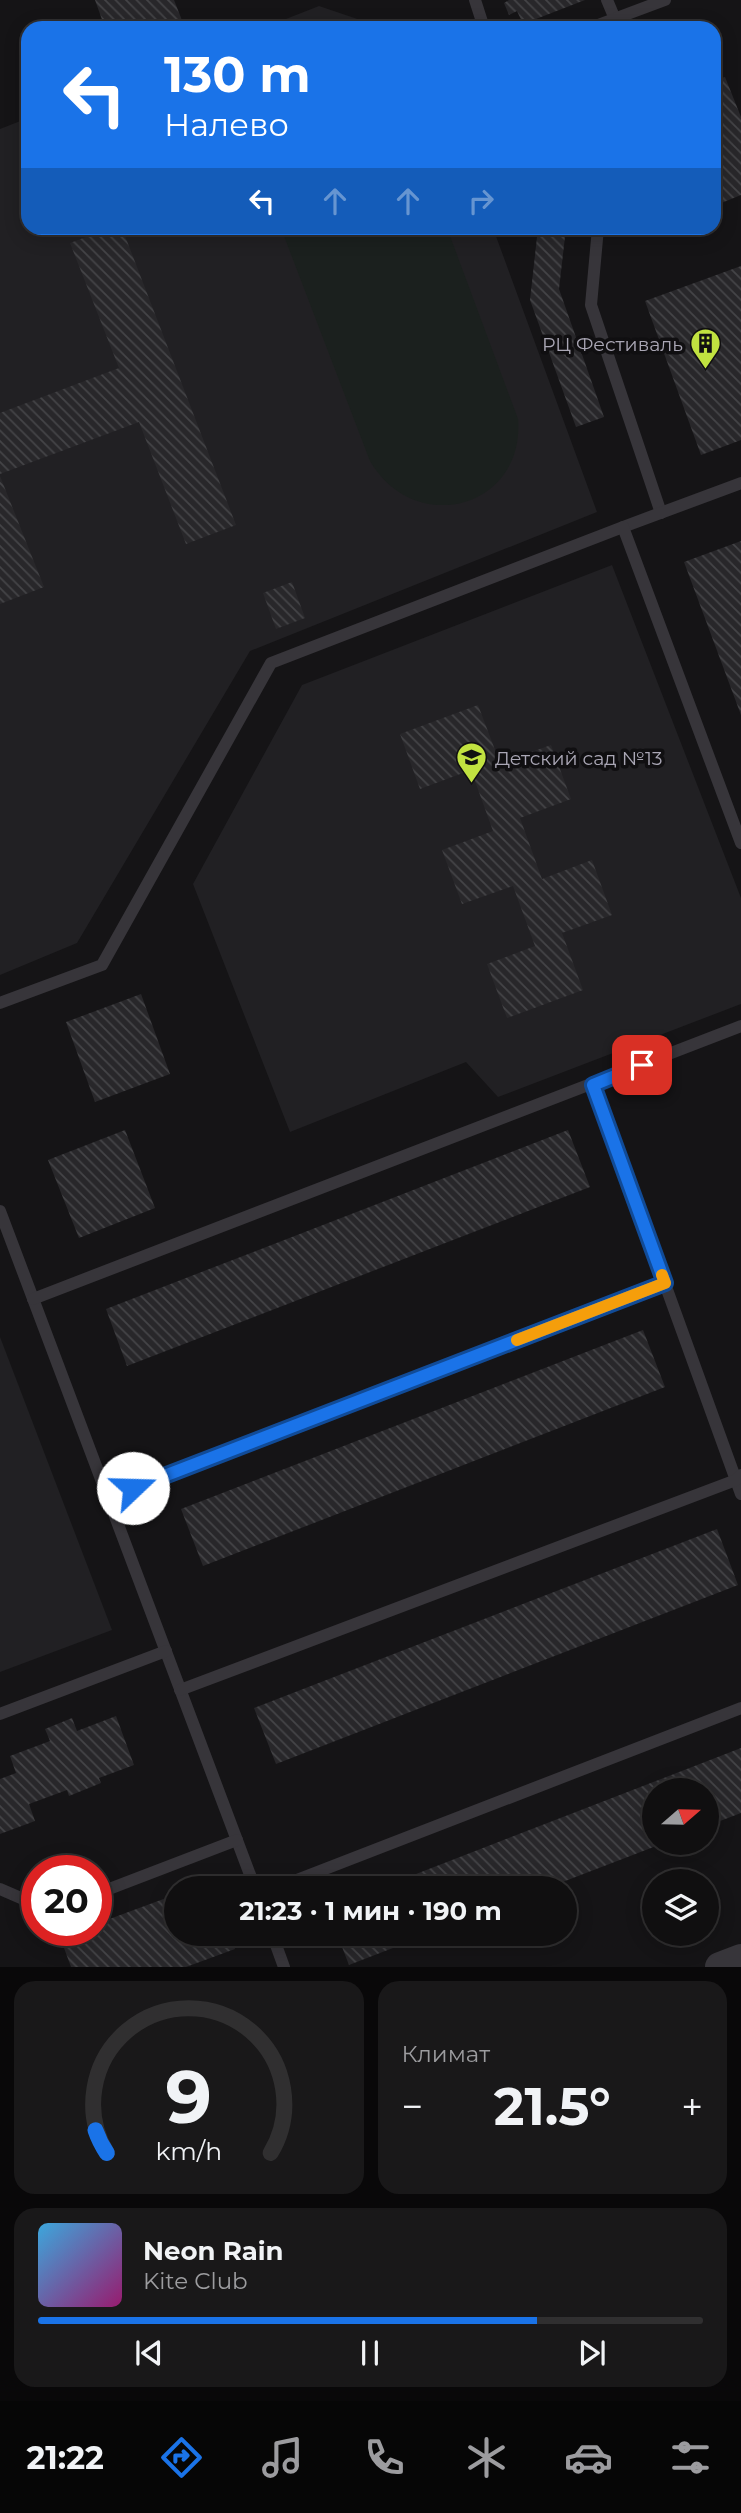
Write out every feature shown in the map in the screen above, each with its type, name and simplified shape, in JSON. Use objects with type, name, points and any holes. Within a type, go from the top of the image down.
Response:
[{"type":"street","points":[[720,1967],[741,1959]]},
{"type":"lane","points":[[475,0],[482,21]]},
{"type":"lane","points":[[607,0],[612,21]]},
{"type":"lane","points":[[618,21],[665,0]]},
{"type":"lane","points":[[597,235],[591,305],[661,513]]},
{"type":"lane","points":[[0,1003],[102,965],[271,663],[741,483]]},
{"type":"lane","points":[[624,527],[741,844]]},
{"type":"lane","points":[[33,1299],[741,1026]]},
{"type":"lane","points":[[593,1085],[738,1478],[741,1494]]},
{"type":"lane","points":[[0,1211],[250,1876]]},
{"type":"lane","points":[[108,1497],[665,1283]]},
{"type":"lane","points":[[180,1690],[738,1478]]},
{"type":"lane","points":[[0,1714],[166,1651]]},
{"type":"lane","points":[[307,1876],[741,1708]]},
{"type":"lane","points":[[112,1888],[237,1840]]},
{"type":"lane","points":[[0,1889],[21,1898]]},
{"type":"lane","points":[[277,1946],[285,1967]]},
{"type":"shaded area","points":[[319,6],[363,21],[281,21]]},
{"type":"shaded area","points":[[21,121],[21,235],[496,235],[597,512],[250,651],[77,943],[0,975],[0,129]]},
{"type":"shaded area","points":[[284,235],[450,235],[518,419],[515,450],[504,474],[486,492],[464,502],[438,505],[413,499],[390,485],[370,461]]},
{"type":"shaded area","name":"Детский сад №13","points":[[612,565],[741,898],[741,1004],[498,1097],[466,1062],[290,1132],[193,884],[302,685]]},
{"type":"shaded area","points":[[0,1337],[112,1630],[0,1672]]},
{"type":"building","points":[[95,0],[174,0],[182,21],[102,21]]},
{"type":"building","points":[[509,0],[585,0],[531,21],[522,21],[517,11],[509,15],[504,3]]},
{"type":"building","points":[[725,77],[741,117],[741,195],[721,203],[721,78]]},
{"type":"building","points":[[91,235],[125,235],[236,525],[186,544],[139,422],[0,474],[0,413],[119,368],[70,243]]},
{"type":"building","points":[[537,235],[565,235],[559,289],[604,417],[576,427],[530,300]]},
{"type":"building","name":"РЦ Фестиваль","points":[[741,266],[741,440],[701,455],[645,301]]},
{"type":"building","points":[[0,476],[44,587],[0,604]]},
{"type":"building","points":[[741,541],[741,715],[684,562]]},
{"type":"building","points":[[292,582],[305,618],[276,629],[263,593]]},
{"type":"building","points":[[478,705],[500,763],[551,745],[571,799],[520,818],[542,879],[592,860],[612,915],[562,933],[583,990],[507,1018],[487,964],[535,946],[513,886],[462,904],[442,850],[493,831],[471,770],[420,789],[400,734]]},
{"type":"building","points":[[141,994],[170,1074],[95,1102],[66,1022]]},
{"type":"building","points":[[125,1130],[155,1208],[79,1238],[48,1160]]},
{"type":"building","points":[[568,1130],[590,1187],[127,1366],[106,1309]]},
{"type":"building","points":[[643,1330],[665,1387],[203,1566],[181,1509]]},
{"type":"building","points":[[717,1529],[738,1585],[276,1764],[254,1708]]},
{"type":"building","points":[[116,1716],[134,1765],[99,1778],[101,1783],[69,1796],[67,1790],[29,1804],[35,1821],[0,1834],[0,1779],[16,1773],[10,1756],[50,1741],[45,1729],[72,1718],[77,1731]]},
{"type":"building","points":[[741,1748],[741,1813],[719,1821],[719,1778],[664,1778]]},
{"type":"building","points":[[642,1786],[642,1851],[577,1876],[411,1876]]},
{"type":"building","points":[[164,1899],[164,1946],[234,1946],[235,1949],[186,1967],[71,1967],[63,1946],[112,1946],[112,1918]]},
{"type":"building","points":[[342,1946],[398,1946],[349,1965]]},
{"type":"slow traffic","points":[[517,1340],[665,1283],[662,1275]]},
{"type":"place","name":"РЦ Фестиваль","points":[[706,371]]},
{"type":"place","name":"Детский сад №13","points":[[472,785]]},
{"type":"route","points":[[133,1488],[665,1283],[593,1085],[642,1065]]}]
